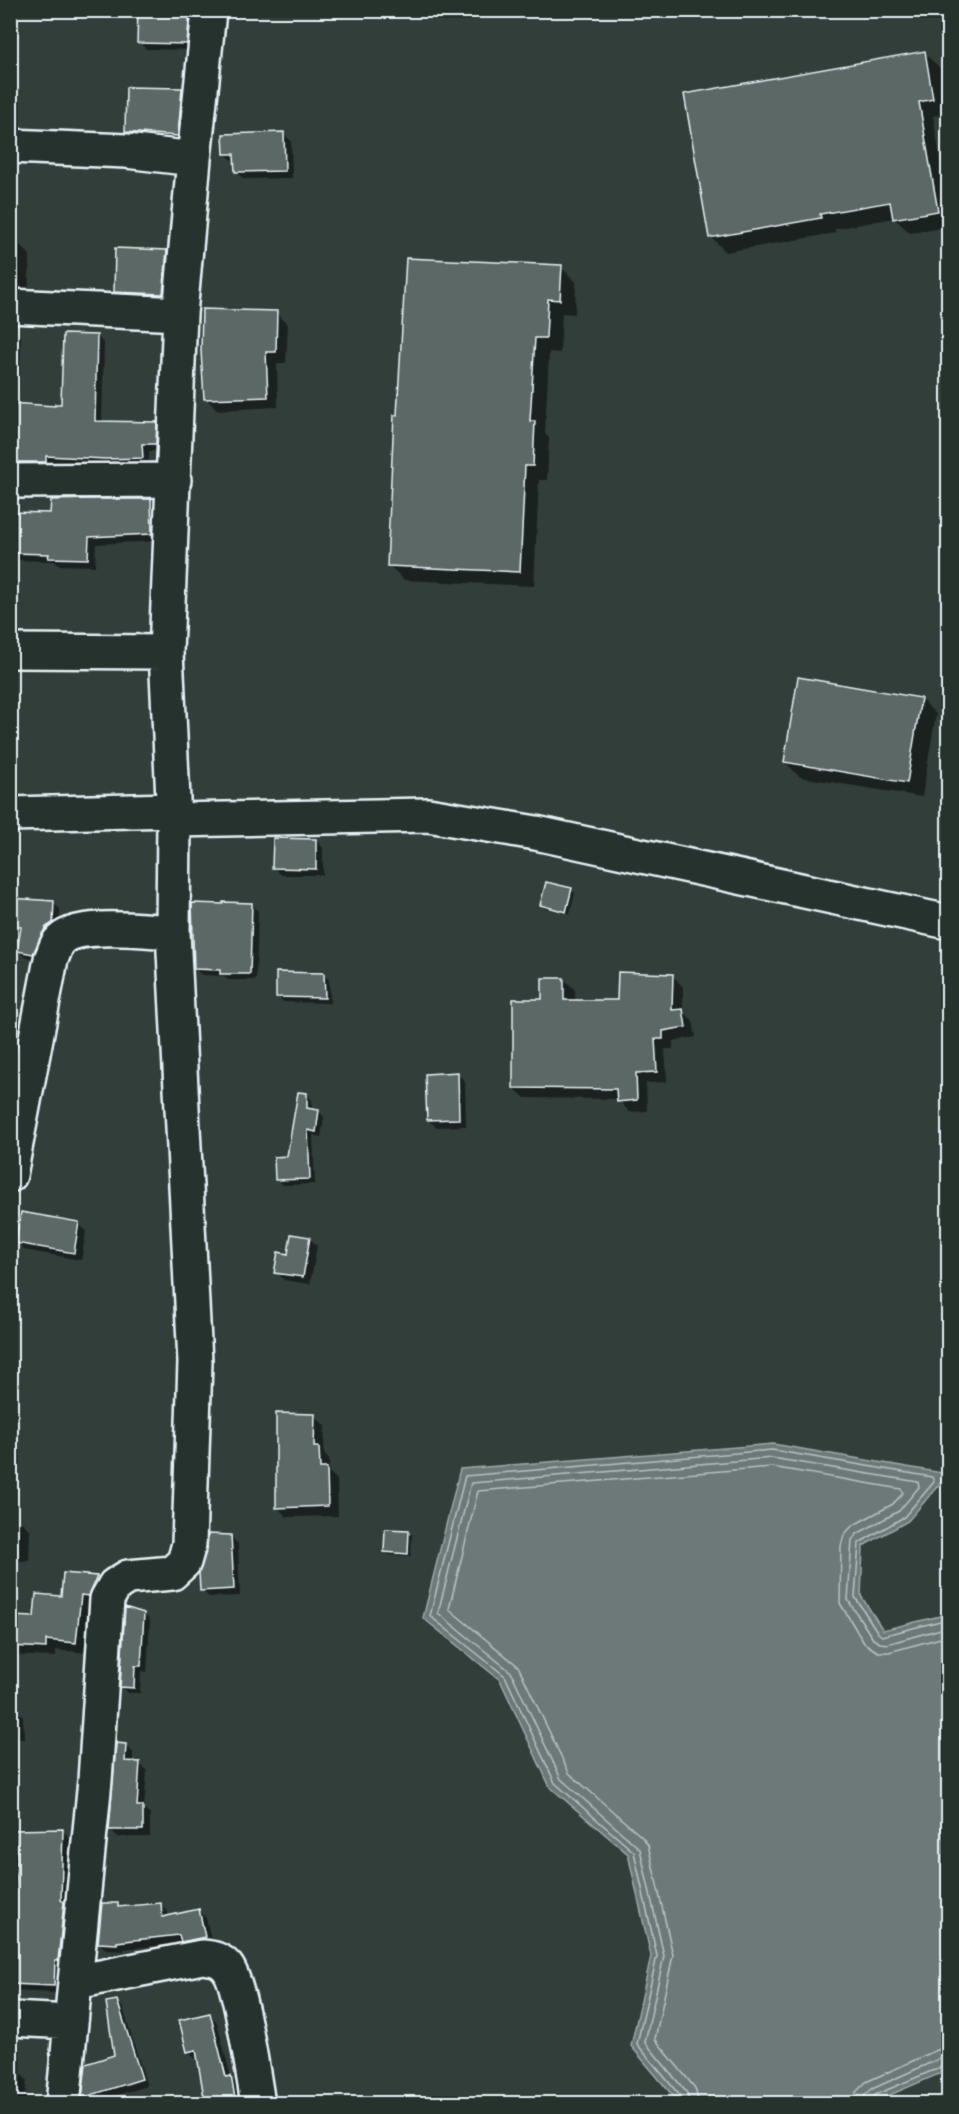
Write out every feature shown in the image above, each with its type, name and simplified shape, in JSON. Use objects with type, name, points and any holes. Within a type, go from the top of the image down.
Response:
[{"type":"street","points":[[63,2103],[94,1780],[107,1599],[115,1585],[128,1577],[172,1573],[184,1562],[189,1544],[195,1362],[173,932],[174,815],[166,652],[180,314],[209,11]]},
{"type":"street","points":[[10,146],[126,151],[194,159]]},
{"type":"street","points":[[10,306],[180,314]]},
{"type":"street","points":[[10,482],[174,480]]},
{"type":"street","points":[[10,651],[166,652]]},
{"type":"street","points":[[10,814],[428,815],[536,832],[948,922]]},
{"type":"street","points":[[10,1175],[51,959],[59,941],[69,934],[89,929],[173,932]]},
{"type":"street","points":[[76,1982],[202,1957],[218,1959],[229,1969],[236,1989],[258,2103]]},
{"type":"street","points":[[10,2019],[71,2022]]},
{"type":"water","points":[[773,1444],[948,1474],[908,1521],[863,1546],[861,1596],[883,1630],[948,1614],[948,2066],[946,2071],[871,2103],[679,2103],[631,2046],[651,1956],[628,1854],[550,1787],[500,1680],[423,1618],[460,1469]]},
{"type":"building","points":[[138,10],[190,10],[187,44],[137,43]]},
{"type":"building","points":[[925,51],[933,99],[919,102],[938,211],[893,219],[890,202],[820,214],[821,218],[709,238],[684,94]]},
{"type":"building","points":[[126,87],[182,88],[178,136],[125,132]]},
{"type":"building","points":[[284,132],[285,171],[235,172],[234,154],[224,154],[223,134]]},
{"type":"building","points":[[115,248],[167,250],[163,294],[114,292]]},
{"type":"building","points":[[406,258],[562,265],[560,300],[548,299],[546,338],[535,338],[530,421],[535,421],[533,466],[525,466],[520,572],[387,566],[394,415],[397,415]]},
{"type":"building","points":[[202,309],[277,311],[276,352],[266,352],[268,397],[204,399],[201,351]]},
{"type":"building","points":[[63,334],[97,335],[95,421],[157,422],[156,444],[142,444],[143,458],[46,456],[46,462],[10,462],[10,403],[55,406],[55,404],[61,404]]},
{"type":"building","points":[[151,499],[152,534],[89,537],[88,559],[48,558],[49,554],[10,553],[10,512],[50,513],[51,500]]},
{"type":"building","points":[[798,677],[921,698],[907,783],[784,762]]},
{"type":"building","points":[[273,838],[316,839],[316,869],[272,868]]},
{"type":"building","points":[[546,882],[572,888],[566,912],[540,905]]},
{"type":"building","points":[[10,898],[54,901],[53,923],[46,927],[33,954],[17,951],[21,927],[10,925]]},
{"type":"building","points":[[223,902],[252,903],[250,974],[220,974],[220,970],[194,969],[192,903],[223,904]]},
{"type":"building","points":[[276,972],[324,973],[325,998],[276,997]]},
{"type":"building","points":[[618,972],[673,974],[672,1010],[683,1009],[686,1027],[663,1031],[663,1039],[655,1039],[657,1072],[636,1073],[637,1100],[617,1102],[616,1089],[513,1088],[513,999],[542,999],[542,978],[564,978],[564,1000],[617,1000]]},
{"type":"building","points":[[458,1072],[459,1119],[427,1120],[425,1074]]},
{"type":"building","points":[[298,1092],[307,1093],[307,1108],[319,1110],[316,1132],[308,1130],[310,1179],[275,1180],[274,1157],[287,1156]]},
{"type":"building","points":[[21,1212],[79,1222],[74,1253],[15,1243]]},
{"type":"building","points":[[291,1234],[310,1237],[303,1277],[274,1273],[278,1252],[288,1254]]},
{"type":"building","points":[[276,1413],[315,1414],[314,1447],[319,1447],[320,1468],[327,1468],[328,1506],[276,1508]]},
{"type":"building","points":[[385,1529],[409,1530],[408,1554],[384,1552]]},
{"type":"building","points":[[208,1534],[231,1535],[234,1589],[200,1591],[199,1572],[207,1549]]},
{"type":"building","points":[[63,1573],[97,1576],[89,1596],[81,1595],[76,1643],[46,1640],[46,1648],[10,1646],[10,1616],[34,1617],[36,1594],[61,1596]]},
{"type":"building","points":[[125,1607],[144,1613],[141,1666],[135,1666],[134,1688],[120,1687]]},
{"type":"building","points":[[116,1743],[126,1744],[125,1761],[140,1762],[137,1806],[143,1806],[143,1830],[109,1830]]},
{"type":"building","points":[[63,1829],[61,1900],[64,1902],[58,1961],[55,1961],[54,1986],[10,1984],[17,1859],[14,1830]]},
{"type":"building","points":[[102,1903],[118,1903],[118,1907],[161,1903],[162,1917],[199,1909],[205,1937],[181,1942],[179,1935],[117,1942],[117,1944],[98,1943]]},
{"type":"building","points":[[117,2000],[142,2079],[82,2098],[86,2064],[114,2055],[106,2002]]},
{"type":"building","points":[[210,2013],[226,2077],[231,2076],[236,2103],[205,2103],[196,2050],[187,2052],[179,2020]]}]
